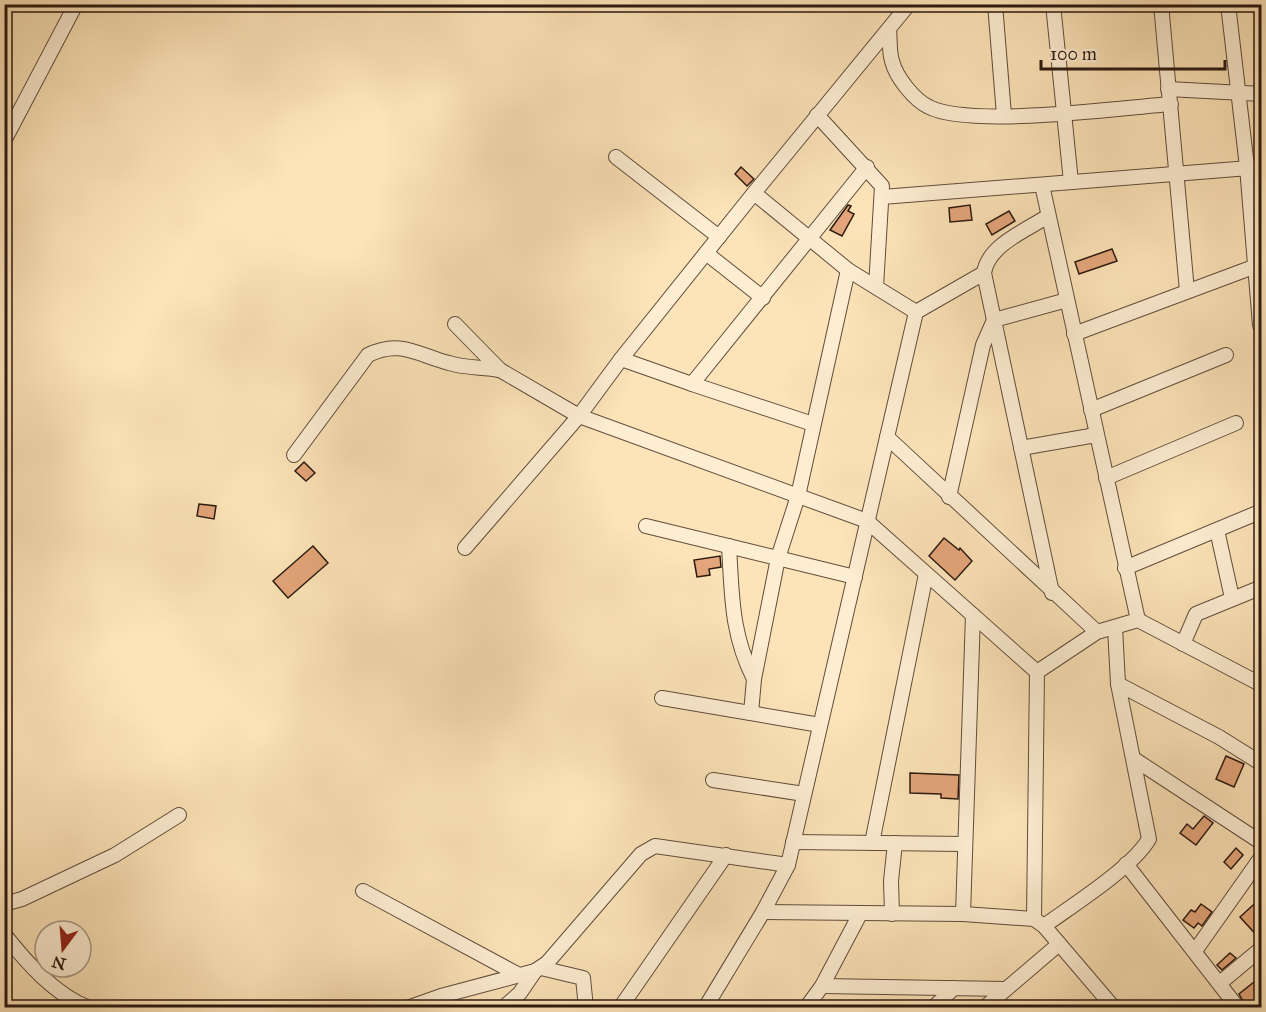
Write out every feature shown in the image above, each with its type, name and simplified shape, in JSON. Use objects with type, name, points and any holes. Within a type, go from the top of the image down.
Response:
[{"type":"street","points":[[4,141],[76,4]]},
{"type":"street","points":[[465,548],[579,416],[621,359],[754,192],[909,4]]},
{"type":"street","points":[[995,4],[1004,115]]},
{"type":"street","points":[[1053,4],[1071,182]]},
{"type":"street","points":[[1161,4],[1187,291]]},
{"type":"street","points":[[1228,4],[1237,93],[1254,167],[1260,325]]},
{"type":"street","points":[[889,29],[892,63],[907,87],[928,107],[957,116],[1064,112],[1171,104]]},
{"type":"street","points":[[1168,89],[1262,94]]},
{"type":"street","points":[[817,115],[882,186],[876,287]]},
{"type":"street","points":[[616,157],[719,237]]},
{"type":"street","points":[[692,384],[867,167]]},
{"type":"street","points":[[882,197],[1254,167]]},
{"type":"street","points":[[1042,185],[1138,620]]},
{"type":"street","points":[[754,192],[848,270],[916,312]]},
{"type":"street","points":[[1048,216],[994,252],[986,261],[984,273],[1052,593]]},
{"type":"street","points":[[706,253],[763,298]]},
{"type":"street","points":[[1074,334],[1256,266]]},
{"type":"street","points":[[751,713],[754,679],[778,558],[798,496],[848,270]]},
{"type":"street","points":[[705,1008],[763,912],[788,865],[916,312],[984,273]]},
{"type":"street","points":[[994,320],[1067,300]]},
{"type":"street","points":[[949,497],[983,345],[994,320]]},
{"type":"street","points":[[455,324],[500,370],[579,416],[867,521],[1037,672],[1039,923]]},
{"type":"street","points":[[294,455],[368,355],[382,348],[400,347],[451,364],[500,370]]},
{"type":"street","points":[[1091,410],[1226,355]]},
{"type":"street","points":[[621,359],[813,424]]},
{"type":"street","points":[[1106,478],[1236,423]]},
{"type":"street","points":[[1021,448],[1096,435]]},
{"type":"street","points":[[887,437],[1052,593],[1097,632]]},
{"type":"street","points":[[1125,568],[1262,511]]},
{"type":"street","points":[[646,526],[855,577]]},
{"type":"street","points":[[1217,530],[1232,598]]},
{"type":"street","points":[[729,546],[733,617],[741,653],[754,679]]},
{"type":"street","points":[[872,843],[927,574]]},
{"type":"street","points":[[1183,644],[1196,614],[1262,587]]},
{"type":"street","points":[[1247,592],[1262,601]]},
{"type":"street","points":[[963,914],[973,615]]},
{"type":"street","points":[[1037,672],[1097,632],[1138,620],[1262,685]]},
{"type":"street","points":[[1039,923],[1126,864],[1144,849],[1149,839],[1118,684],[1115,627]]},
{"type":"street","points":[[1118,684],[1219,737],[1262,764]]},
{"type":"street","points":[[662,698],[820,725]]},
{"type":"street","points":[[1134,759],[1262,843]]},
{"type":"street","points":[[713,780],[804,794]]},
{"type":"street","points":[[4,904],[22,899],[115,855],[179,815]]},
{"type":"street","points":[[793,842],[965,844]]},
{"type":"street","points":[[892,914],[891,881],[895,843]]},
{"type":"street","points":[[503,1008],[520,993],[640,854],[655,846],[788,865]]},
{"type":"street","points":[[620,1008],[726,855]]},
{"type":"street","points":[[1195,951],[1262,856]]},
{"type":"street","points":[[1126,864],[1238,1008]]},
{"type":"street","points":[[363,891],[519,975]]},
{"type":"street","points":[[763,912],[963,914],[1039,923],[1114,1008]]},
{"type":"street","points":[[806,1008],[822,986],[860,914]]},
{"type":"street","points":[[4,934],[50,982],[68,997],[89,1008]]},
{"type":"street","points":[[984,1008],[1059,944]]},
{"type":"street","points":[[1220,983],[1262,948]]},
{"type":"street","points":[[407,1008],[441,996],[538,970],[583,978],[586,1008]]},
{"type":"street","points":[[822,986],[1006,989]]},
{"type":"street","points":[[933,1008],[954,988]]},
{"type":"building","points":[[741,167],[754,179],[747,186],[735,174]]},
{"type":"building","points":[[848,205],[851,206],[848,211],[854,214],[842,236],[830,230]]},
{"type":"building","points":[[970,205],[972,220],[950,222],[949,208]]},
{"type":"building","points":[[1009,211],[1015,221],[992,235],[986,224]]},
{"type":"building","points":[[1112,249],[1117,261],[1079,274],[1075,262]]},
{"type":"building","points":[[304,462],[315,473],[306,481],[295,471]]},
{"type":"building","points":[[199,504],[216,506],[214,519],[197,516]]},
{"type":"building","points":[[944,538],[959,550],[960,548],[972,561],[955,580],[929,556]]},
{"type":"building","points":[[313,546],[328,563],[288,598],[273,581]]},
{"type":"building","points":[[720,556],[721,567],[709,569],[710,575],[697,577],[694,560]]},
{"type":"building","points":[[1226,756],[1244,764],[1234,787],[1216,779]]},
{"type":"building","points":[[910,773],[959,775],[958,799],[941,798],[941,794],[910,793]]},
{"type":"building","points":[[1204,816],[1213,823],[1196,845],[1180,833],[1187,824],[1193,829]]},
{"type":"building","points":[[1236,848],[1243,855],[1231,869],[1224,862]]},
{"type":"building","points":[[1262,897],[1262,939],[1260,939],[1240,917]]},
{"type":"building","points":[[1201,904],[1212,912],[1202,926],[1198,923],[1194,928],[1183,920],[1191,910],[1195,912]]},
{"type":"building","points":[[1230,953],[1236,958],[1222,970],[1217,965]]},
{"type":"building","points":[[1254,982],[1262,991],[1262,999],[1251,1008],[1247,1008],[1239,994]]}]
